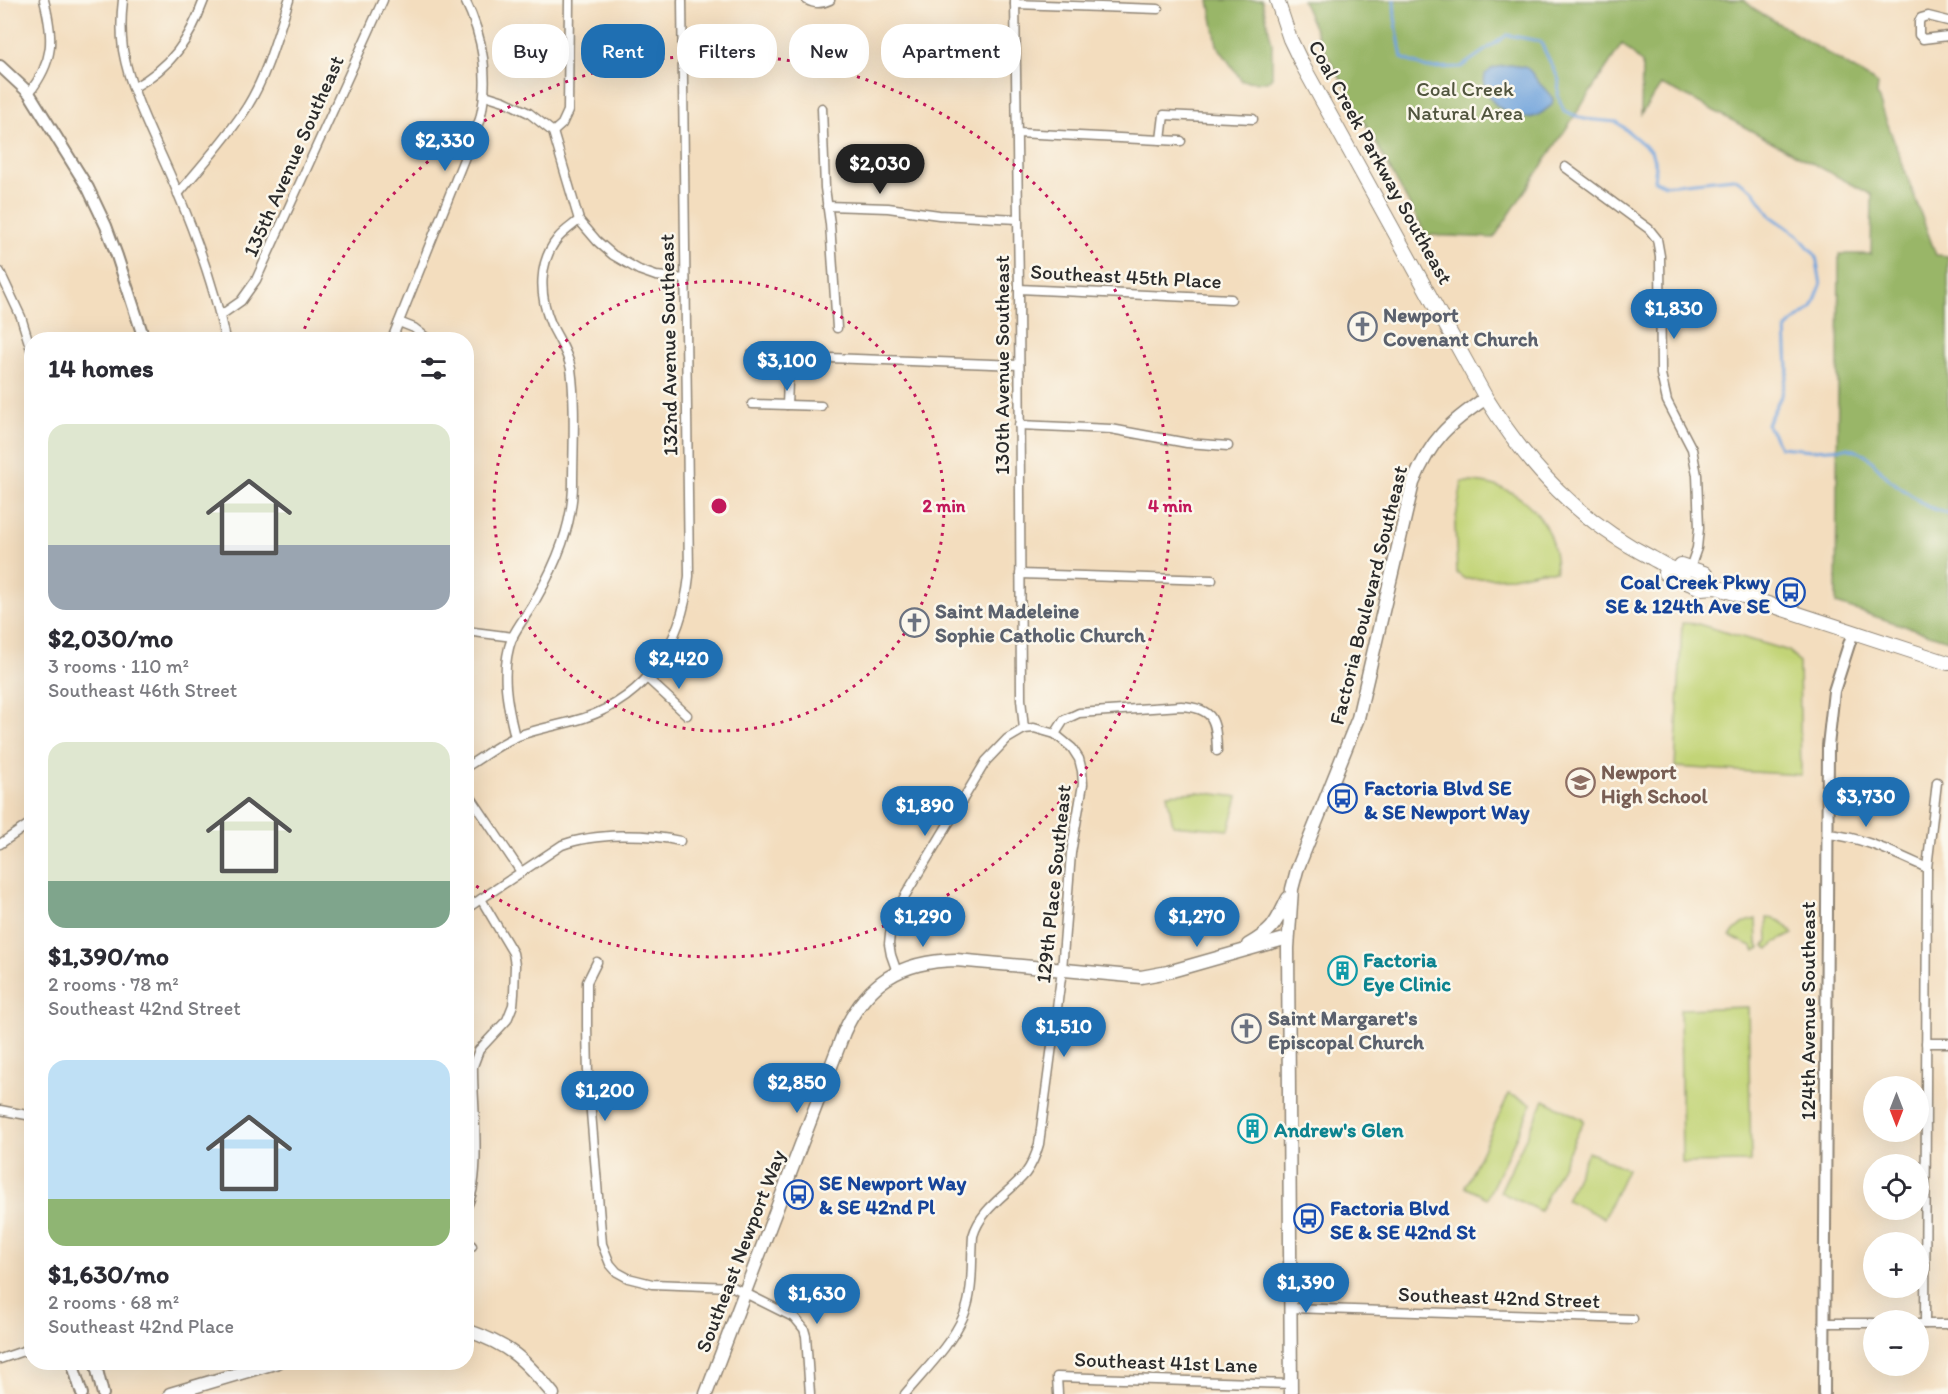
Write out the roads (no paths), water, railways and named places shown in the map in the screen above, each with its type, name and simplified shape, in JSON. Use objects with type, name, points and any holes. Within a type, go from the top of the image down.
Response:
[{"type":"main road","name":"Coal Creek Parkway Southeast","points":[[1277,0],[1290,39],[1303,66],[1486,398],[1511,436],[1552,486],[1611,534],[1616,545],[1663,572],[1701,588],[1716,587],[1948,663]]},
{"type":"main road","name":"Factoria Boulevard Southeast","points":[[1291,1389],[1288,938],[1292,889],[1297,870],[1358,718],[1413,483],[1432,444],[1460,416],[1486,398]]},
{"type":"main road","points":[[1611,534],[1628,546],[1671,568],[1678,571],[1690,568]]},
{"type":"main road","name":"Coal Creek Parkway Southeast","points":[[1690,568],[1704,573],[1716,587]]},
{"type":"main road","points":[[1234,953],[1270,931],[1292,889]]},
{"type":"main road","name":"Southeast Newport Way","points":[[706,1394],[844,1032],[851,1016],[868,994],[897,972],[916,964],[936,960],[1141,977],[1168,972],[1288,938]]},
{"type":"main road","points":[[474,1333],[514,1352],[530,1366],[553,1394]]},
{"type":"main road","points":[[170,1394],[251,1370]]},
{"type":"street","points":[[29,93],[39,80],[50,54],[51,38],[44,0]]},
{"type":"street","points":[[123,0],[123,51],[133,88],[203,258],[221,315],[224,332]]},
{"type":"street","points":[[133,88],[162,69],[177,54],[195,24],[204,0]]},
{"type":"street","points":[[178,194],[229,132],[247,106],[265,69],[289,0]]},
{"type":"street","name":"135th Avenue Southeast","points":[[221,315],[241,301],[256,280],[383,0]]},
{"type":"street","points":[[395,332],[480,119],[485,95],[481,45],[473,16],[465,0]]},
{"type":"street","points":[[554,132],[562,124],[568,111],[569,0]]},
{"type":"street","name":"132nd Avenue Southeast","points":[[474,762],[515,737],[583,718],[607,708],[647,678],[674,638],[684,610],[689,576],[682,0]]},
{"type":"street","points":[[807,0],[815,3],[830,0]]},
{"type":"street","points":[[1015,2],[1158,9]]},
{"type":"street","name":"130th Avenue Southeast","points":[[1015,2],[1021,699],[1024,729]]},
{"type":"street","points":[[1948,21],[1925,16],[1919,22],[1919,35],[1923,39],[1948,36]]},
{"type":"street","points":[[0,66],[29,93],[88,188],[106,226],[142,332]]},
{"type":"street","points":[[485,95],[529,113],[554,132],[579,220],[597,242],[626,264],[639,270],[656,276],[685,279]]},
{"type":"street","points":[[822,108],[837,328]]},
{"type":"street","points":[[1161,140],[1164,115],[1253,119]]},
{"type":"street","points":[[1017,133],[1181,141]]},
{"type":"street","points":[[1565,167],[1649,229],[1657,239],[1660,256],[1664,389],[1672,413],[1692,449],[1697,475],[1699,528],[1690,568]]},
{"type":"street","points":[[827,206],[888,208],[939,215],[1018,219]]},
{"type":"street","points":[[515,737],[506,693],[506,671],[513,637],[552,569],[563,542],[573,488],[571,370],[564,346],[544,306],[543,269],[559,237],[579,220]]},
{"type":"street","points":[[0,272],[26,332]]},
{"type":"street","name":"Southeast 45th Place","points":[[1019,289],[1232,299]]},
{"type":"street","points":[[399,322],[419,332]]},
{"type":"street","points":[[751,355],[1019,365]]},
{"type":"street","points":[[787,405],[789,357]]},
{"type":"street","points":[[752,404],[821,406]]},
{"type":"street","points":[[1019,425],[1111,429],[1187,443],[1227,446]]},
{"type":"street","points":[[1020,574],[1212,580]]},
{"type":"street","points":[[474,632],[513,637]]},
{"type":"street","name":"124th Avenue Southeast","points":[[1824,1394],[1828,746],[1831,703],[1852,632]]},
{"type":"street","points":[[647,678],[687,715]]},
{"type":"street","points":[[897,972],[891,955],[890,934],[903,899],[986,762],[1007,739],[1024,729],[1034,728],[1055,734],[1064,720],[1079,713],[1193,706],[1202,709],[1212,719],[1217,751]]},
{"type":"street","name":"129th Place Southeast","points":[[906,1394],[940,1352],[964,1314],[968,1299],[975,1226],[991,1205],[1026,1173],[1034,1160],[1039,1144],[1062,970],[1071,853],[1081,803],[1082,771],[1078,759],[1072,748],[1055,734]]},
{"type":"street","points":[[1922,1310],[1927,868],[1937,782]]},
{"type":"street","points":[[474,802],[520,872]]},
{"type":"street","points":[[0,844],[24,828]]},
{"type":"street","points":[[1827,834],[1842,835],[1874,844],[1927,868]]},
{"type":"street","points":[[474,904],[562,845],[588,838],[662,837],[680,841]]},
{"type":"street","points":[[474,1058],[478,1050],[507,1020],[513,1005],[514,994],[513,953],[481,899]]},
{"type":"street","points":[[597,963],[587,982],[587,1056],[602,1244],[610,1264],[617,1272],[628,1278],[652,1284],[733,1287],[795,1318],[800,1322],[806,1336],[810,1394]]},
{"type":"street","points":[[1926,1043],[1948,1043]]},
{"type":"street","points":[[0,1110],[24,1114]]},
{"type":"street","points":[[474,1151],[474,1179]]},
{"type":"street","name":"Southeast 42nd Street","points":[[1291,1308],[1633,1319]]},
{"type":"street","points":[[1826,1323],[1863,1323]]},
{"type":"street","points":[[1929,1324],[1948,1324]]},
{"type":"street","points":[[0,1359],[24,1351]]},
{"type":"street","points":[[74,1370],[82,1394]]},
{"type":"street","points":[[97,1370],[103,1394]]},
{"type":"street","name":"Southeast 41st Lane","points":[[1058,1394],[1057,1377],[1291,1389]]},
{"type":"water","points":[[1509,65],[1529,69],[1553,99],[1552,105],[1538,115],[1528,118],[1512,115],[1496,105],[1486,91],[1485,74],[1493,68]]},
{"type":"waterway","points":[[1394,0],[1402,58],[1427,68],[1461,67],[1507,35],[1540,41],[1559,80],[1558,96],[1564,111],[1584,119],[1617,122],[1651,151],[1656,166],[1654,180],[1665,185],[1734,178],[1753,190],[1771,216],[1799,236],[1816,256],[1821,285],[1812,308],[1786,328],[1788,369],[1782,394],[1767,424],[1780,447],[1812,450],[1847,448],[1865,454],[1890,480],[1926,506],[1948,514]]},
{"type":"place","name":"Newport Covenant Church","points":[[1362,326]]},
{"type":"place","name":"Coal Creek Pkwy SE & 124th Ave SE","points":[[1791,593]]},
{"type":"place","name":"Saint Madeleine Sophie Catholic Church","points":[[914,622]]},
{"type":"place","name":"Newport High School","points":[[1580,783]]},
{"type":"place","name":"Factoria Blvd SE & SE Newport Way","points":[[1343,799]]},
{"type":"place","name":"Factoria Eye Clinic","points":[[1342,971]]},
{"type":"place","name":"Saint Margaret's Episcopal Church","points":[[1247,1029]]},
{"type":"place","name":"Andrew's Glen","points":[[1253,1129]]},
{"type":"place","name":"SE Newport Way & SE 42nd Pl","points":[[798,1194]]},
{"type":"place","name":"Factoria Blvd SE & SE 42nd St","points":[[1309,1219]]},
{"type":"park label","name":"Coal Creek Natural Area","points":[[1465,100]]}]
